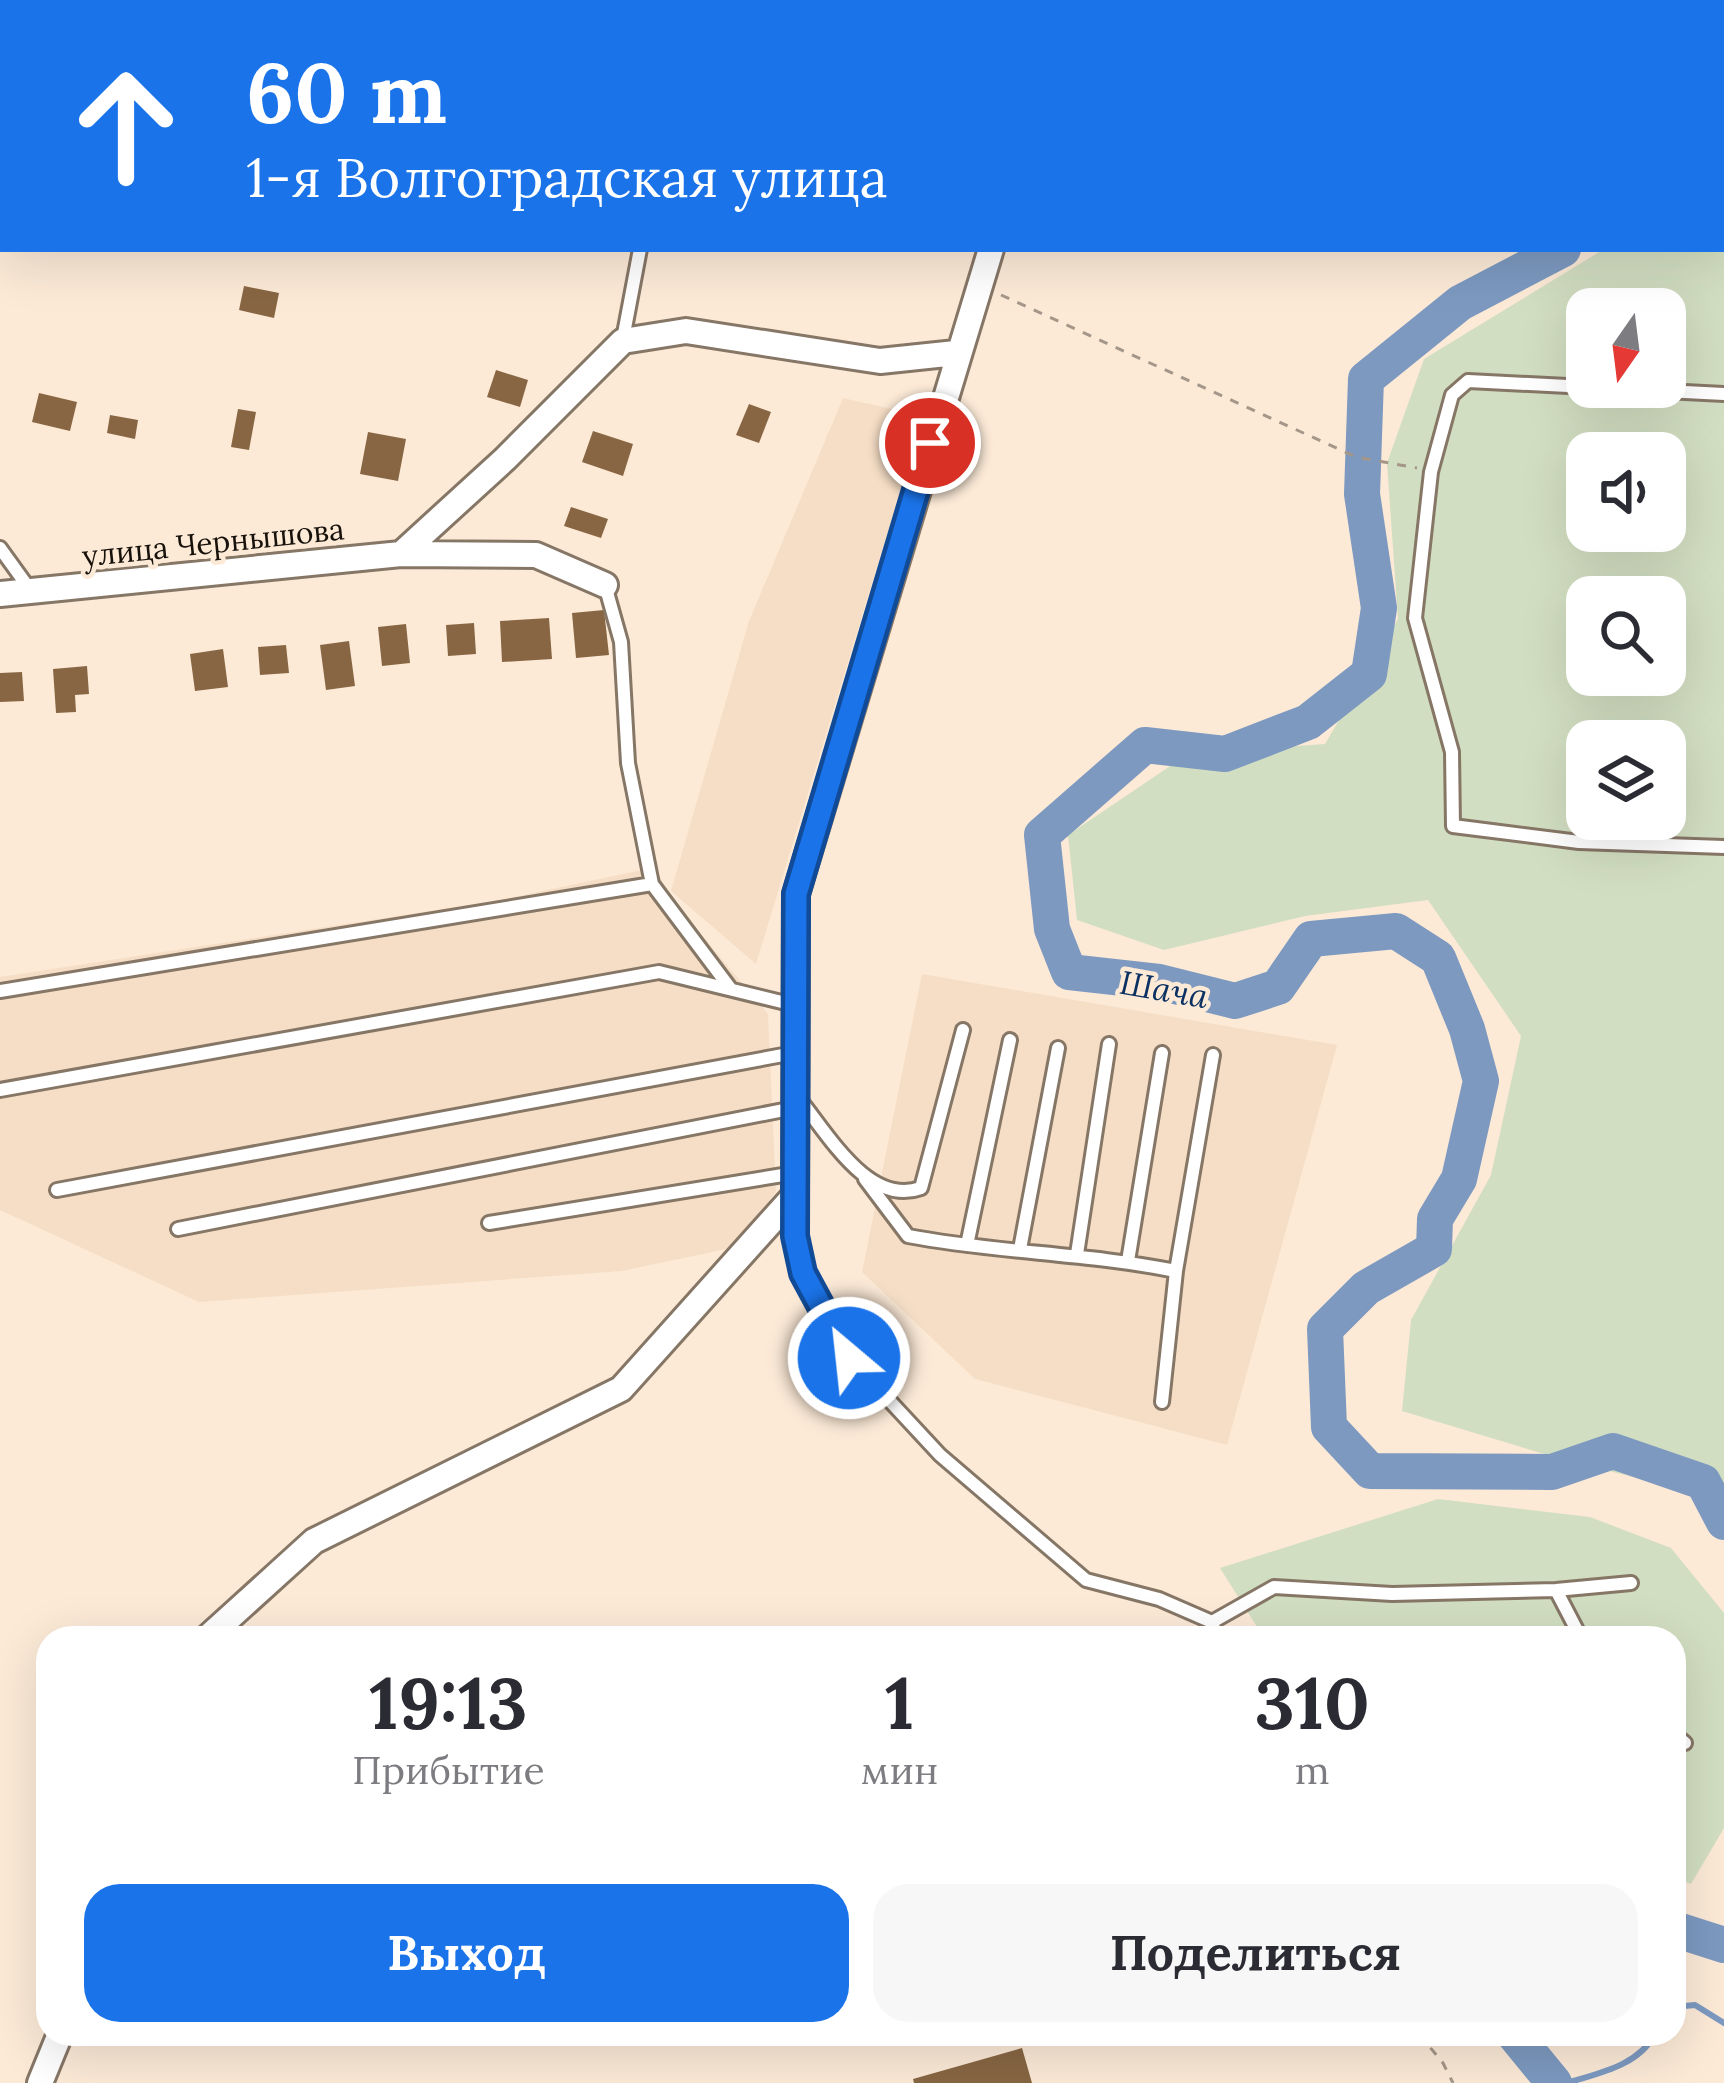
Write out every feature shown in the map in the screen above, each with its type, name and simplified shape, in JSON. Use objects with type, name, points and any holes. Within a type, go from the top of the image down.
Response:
[{"type":"street","points":[[220,1626],[314,1541],[621,1389],[795,1184],[796,894],[990,252]]},
{"type":"street","points":[[401,554],[505,459],[623,340],[686,331],[880,361],[956,353]]},
{"type":"street","name":"улица Чернышова","points":[[0,594],[401,554],[536,554],[605,585]]},
{"type":"street","points":[[40,2083],[55,2046]]},
{"type":"lane","points":[[623,340],[639,252]]},
{"type":"lane","points":[[1724,394],[1468,381],[1452,395],[1431,472],[1415,618],[1452,752],[1453,826],[1579,842],[1724,848]]},
{"type":"lane","points":[[0,548],[32,591]]},
{"type":"lane","points":[[605,585],[621,642],[628,763],[652,884],[731,989]]},
{"type":"lane","points":[[0,991],[652,884]]},
{"type":"lane","points":[[0,1090],[658,972],[796,1005]]},
{"type":"lane","points":[[865,1179],[907,1193],[921,1188],[963,1030]]},
{"type":"lane","points":[[967,1245],[1010,1040]]},
{"type":"lane","points":[[1077,1254],[1109,1044]]},
{"type":"lane","points":[[1020,1250],[1058,1048]]},
{"type":"lane","points":[[57,1190],[795,1053]]},
{"type":"lane","points":[[1128,1261],[1162,1053]]},
{"type":"lane","points":[[1162,1402],[1176,1271],[1214,1055]]},
{"type":"lane","points":[[178,1229],[795,1101],[865,1179],[908,1236],[1077,1254],[1176,1271]]},
{"type":"lane","points":[[489,1223],[795,1184],[795,1236],[803,1273],[849,1358],[940,1455],[1086,1580],[1159,1599],[1213,1626]]},
{"type":"lane","points":[[1212,1622],[1274,1587],[1392,1594],[1556,1590],[1631,1582]]},
{"type":"lane","points":[[1556,1590],[1575,1626]]},
{"type":"path","points":[[977,284],[1356,457],[1431,472]]},
{"type":"path","points":[[1429,2046],[1453,2083]]},
{"type":"shaded area","points":[[843,398],[923,416],[756,964],[671,891],[749,621]]},
{"type":"shaded area","points":[[656,867],[668,895],[768,1014],[776,1192],[731,1248],[622,1271],[199,1302],[0,1210],[0,977],[495,901]]},
{"type":"shaded area","points":[[922,974],[1337,1045],[1227,1445],[975,1379],[862,1272]]},
{"type":"green space","points":[[1599,252],[1724,252],[1724,1500],[1554,1457],[1402,1411],[1411,1320],[1491,1175],[1521,1036],[1428,900],[1305,916],[1164,950],[1077,920],[1068,835],[1188,754],[1325,744],[1398,619],[1387,463],[1424,359]]},
{"type":"green space","points":[[1438,1499],[1590,1517],[1671,1548],[1724,1613],[1724,1828],[1691,1884],[1686,1882],[1686,1626],[1256,1626],[1220,1568]]},
{"type":"building","points":[[244,286],[279,293],[274,318],[239,310]]},
{"type":"building","points":[[496,370],[528,380],[520,407],[487,397]]},
{"type":"building","points":[[39,393],[77,402],[70,431],[32,422]]},
{"type":"building","points":[[749,404],[771,412],[759,443],[736,435]]},
{"type":"building","points":[[238,409],[256,412],[249,450],[231,447]]},
{"type":"building","points":[[110,415],[138,420],[135,439],[107,433]]},
{"type":"building","points":[[593,431],[633,444],[623,476],[582,462]]},
{"type":"building","points":[[368,432],[406,439],[398,481],[360,474]]},
{"type":"building","points":[[571,507],[608,519],[601,538],[564,526]]},
{"type":"building","points":[[604,610],[609,655],[576,658],[572,613]]},
{"type":"building","points":[[549,618],[552,659],[502,662],[500,621]]},
{"type":"building","points":[[474,623],[476,654],[448,656],[446,625]]},
{"type":"building","points":[[406,624],[410,663],[382,666],[378,627]]},
{"type":"building","points":[[349,641],[355,686],[326,690],[320,645]]},
{"type":"building","points":[[286,645],[289,673],[260,675],[258,647]]},
{"type":"building","points":[[223,649],[228,687],[195,691],[190,654]]},
{"type":"building","points":[[87,666],[89,694],[75,695],[76,712],[56,713],[53,669]]},
{"type":"building","points":[[22,672],[24,701],[0,702],[0,673]]},
{"type":"building","points":[[1022,2048],[1032,2083],[914,2083],[913,2079]]},
{"type":"waterway","name":"Шача","points":[[1557,252],[1460,303],[1366,379],[1362,494],[1379,608],[1369,674],[1308,722],[1225,754],[1145,745],[1042,835],[1052,929],[1069,972],[1159,982],[1235,1001],[1278,987],[1311,939],[1396,931],[1438,958],[1467,1029],[1481,1081],[1459,1179],[1435,1219],[1434,1249],[1366,1288],[1325,1329],[1329,1427],[1370,1471],[1552,1472],[1613,1451],[1703,1482],[1724,1522]]},
{"type":"waterway","name":"Шача","points":[[1686,1933],[1724,1945]]},
{"type":"waterway","points":[[1686,2006],[1695,2005],[1724,2023]]},
{"type":"waterway","name":"Шача","points":[[1524,2046],[1554,2083]]},
{"type":"waterway","points":[[1567,2083],[1628,2061],[1647,2046]]},
{"type":"route","points":[[849,1358],[803,1273],[795,1236],[796,894],[930,443]]}]
